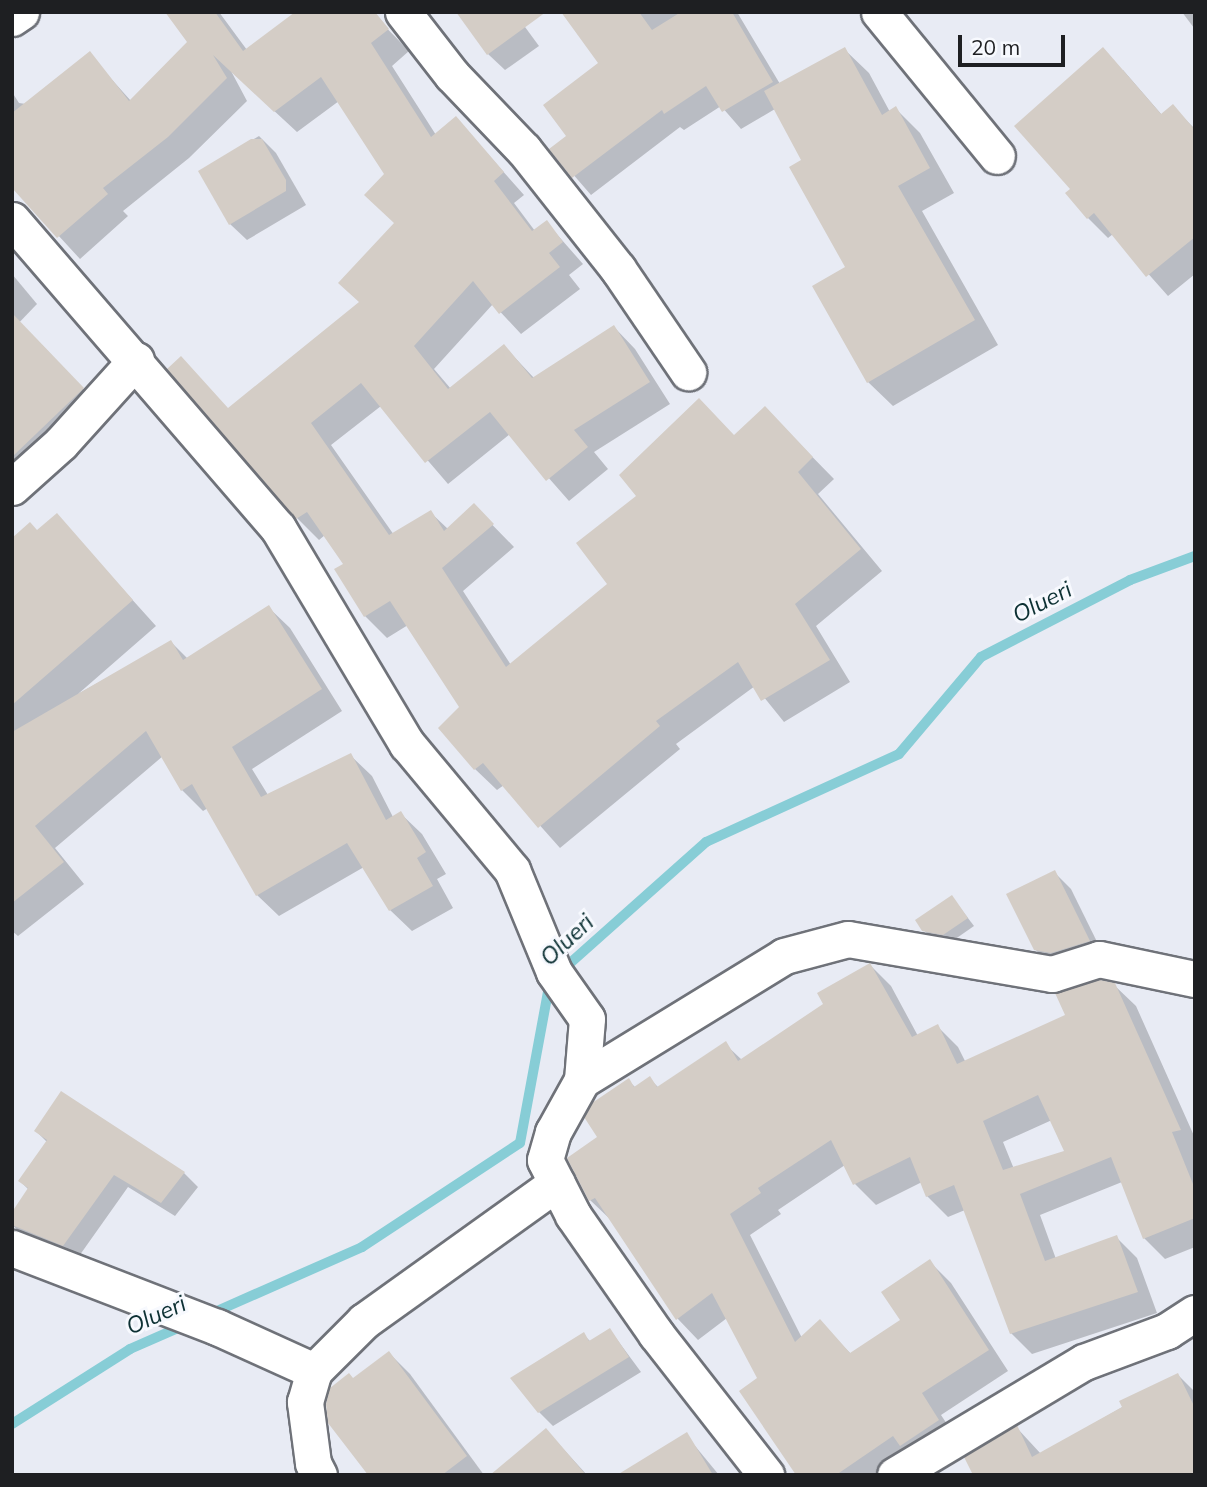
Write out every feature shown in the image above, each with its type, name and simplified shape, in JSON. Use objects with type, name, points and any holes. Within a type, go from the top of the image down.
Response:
[{"type":"street","points":[[12,18],[21,12]]},
{"type":"street","points":[[403,12],[452,75],[524,150],[618,269],[688,372]]},
{"type":"street","points":[[880,12],[997,156]]},
{"type":"street","points":[[12,220],[136,360],[278,528],[407,744],[512,870],[554,972],[587,1019],[582,1080],[552,1132],[545,1160],[557,1183],[656,1334],[766,1475]]},
{"type":"street","points":[[12,487],[61,443],[136,360]]},
{"type":"street","points":[[582,1080],[784,956],[848,939],[1052,974],[1099,959],[1195,979]]},
{"type":"street","points":[[319,1475],[313,1462],[305,1402],[314,1371],[364,1321],[557,1183]]},
{"type":"street","points":[[12,1248],[216,1327],[314,1371]]},
{"type":"street","points":[[895,1475],[1084,1362],[1167,1331],[1195,1313]]},
{"type":"building","points":[[165,12],[215,12],[243,51],[295,12],[375,12],[389,29],[371,43],[431,137],[456,116],[504,172],[494,181],[532,231],[547,220],[563,242],[549,253],[560,267],[499,314],[473,281],[414,346],[448,389],[504,344],[532,378],[614,325],[650,382],[574,430],[588,447],[546,481],[490,412],[425,463],[361,383],[311,423],[389,535],[431,510],[444,531],[474,503],[494,524],[442,568],[506,667],[607,584],[576,543],[636,496],[619,475],[699,398],[734,435],[765,406],[813,457],[798,472],[861,549],[795,604],[830,660],[761,701],[738,662],[656,721],[660,726],[538,828],[483,763],[474,770],[438,728],[459,707],[390,601],[364,617],[334,569],[343,564],[307,512],[296,519],[167,369],[181,356],[228,408],[359,302],[338,283],[394,223],[364,195],[384,174],[321,77],[274,112],[213,55],[227,78],[168,137],[103,188],[108,194],[57,238],[12,188],[12,113],[90,51],[129,101],[187,42]]},
{"type":"building","points":[[456,12],[546,12],[487,55]]},
{"type":"building","points":[[561,12],[639,12],[652,30],[681,12],[732,12],[773,82],[722,112],[706,86],[664,114],[662,110],[572,178],[549,149],[566,136],[543,105],[598,63]]},
{"type":"building","points":[[845,47],[882,115],[896,106],[930,168],[898,186],[975,320],[867,383],[812,286],[845,267],[789,167],[801,160],[764,91]]},
{"type":"building","points":[[1103,47],[1161,114],[1173,104],[1195,130],[1195,237],[1146,277],[1094,213],[1087,219],[1065,193],[1070,189],[1014,126]]},
{"type":"building","points":[[251,139],[262,139],[286,180],[286,191],[229,225],[198,171]]},
{"type":"building","points":[[12,313],[84,388],[12,457]]},
{"type":"building","points":[[57,513],[133,600],[12,705],[12,538],[30,522],[37,530]]},
{"type":"building","points":[[269,605],[322,689],[232,747],[261,797],[351,753],[386,820],[401,811],[426,852],[417,858],[433,886],[389,911],[347,843],[256,896],[192,784],[181,791],[146,731],[35,826],[64,862],[12,903],[12,732],[171,640],[183,660]]},
{"type":"building","points":[[1055,870],[1090,941],[1051,953],[1034,950],[1006,894]]},
{"type":"building","points":[[952,895],[968,918],[943,935],[922,931],[915,920]]},
{"type":"building","points":[[870,963],[912,1037],[938,1024],[957,1064],[1065,1015],[1055,993],[1100,980],[1115,983],[1181,1130],[1172,1132],[1195,1189],[1195,1218],[1143,1239],[1111,1157],[1020,1194],[1045,1261],[1117,1235],[1138,1292],[1010,1334],[954,1185],[926,1197],[910,1157],[853,1185],[831,1140],[758,1188],[761,1193],[730,1214],[795,1342],[820,1319],[850,1353],[900,1320],[881,1292],[930,1259],[989,1350],[922,1393],[939,1420],[900,1446],[893,1436],[836,1475],[796,1475],[739,1391],[757,1378],[712,1293],[676,1320],[595,1198],[589,1201],[567,1158],[597,1137],[584,1117],[592,1103],[629,1078],[634,1087],[650,1076],[657,1087],[726,1041],[738,1061],[823,1004],[817,993]],"holes":[[[1038,1095],[1064,1151],[1003,1170],[983,1121]]]},
{"type":"building","points":[[61,1091],[185,1172],[161,1203],[114,1175],[63,1246],[12,1225],[12,1212],[28,1188],[18,1181],[47,1140],[34,1131]]},
{"type":"building","points":[[610,1328],[629,1357],[538,1413],[510,1378],[584,1332],[589,1341]]},
{"type":"building","points":[[389,1351],[467,1456],[442,1475],[368,1475],[328,1423],[326,1404],[330,1388],[349,1373],[353,1378]]},
{"type":"building","points":[[1178,1373],[1195,1408],[1195,1475],[973,1475],[964,1457],[1017,1425],[1032,1457],[1122,1407],[1119,1401]]},
{"type":"building","points":[[546,1428],[586,1475],[490,1475]]},
{"type":"building","points":[[687,1432],[713,1475],[617,1475]]},
{"type":"waterway","name":"Olueri","points":[[208,1315],[362,1247],[520,1143],[550,981],[706,842],[899,754],[981,657],[1130,580],[1195,556]]},
{"type":"waterway","name":"Olueri","points":[[12,1424],[130,1349],[187,1324]]}]
